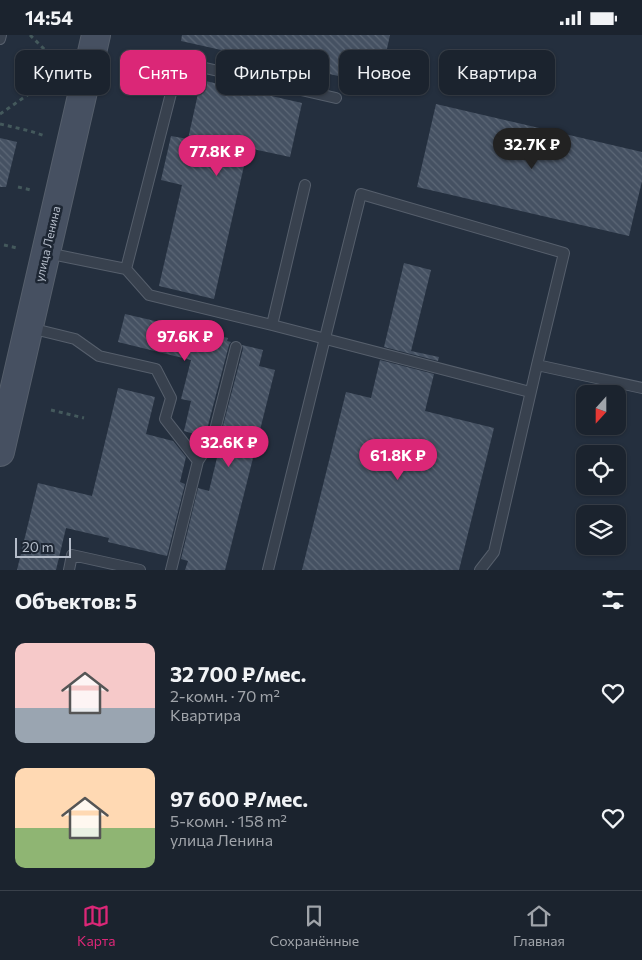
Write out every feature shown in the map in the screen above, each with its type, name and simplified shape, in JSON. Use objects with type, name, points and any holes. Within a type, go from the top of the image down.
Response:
[{"type":"main road","name":"улица Ленина","points":[[0,452],[96,35]]},
{"type":"lane","points":[[0,39],[1,35]]},
{"type":"lane","points":[[126,269],[179,62],[336,98]]},
{"type":"lane","points":[[272,325],[305,185]]},
{"type":"lane","points":[[268,570],[361,194],[564,253],[536,365],[494,552],[480,570]]},
{"type":"lane","points":[[46,252],[126,269],[148,295],[325,338],[530,392]]},
{"type":"lane","points":[[29,327],[74,339],[99,356],[156,369],[170,398],[165,419],[198,461]]},
{"type":"lane","points":[[171,570],[198,461],[213,438],[236,347]]},
{"type":"lane","points":[[536,365],[642,388]]},
{"type":"lane","points":[[69,570],[72,555],[140,570]]},
{"type":"path","points":[[30,35],[45,50]]},
{"type":"path","points":[[0,114],[28,95]]},
{"type":"path","points":[[0,124],[45,136]]},
{"type":"path","points":[[18,187],[31,190]]},
{"type":"path","points":[[4,245],[17,248]]},
{"type":"path","points":[[51,410],[84,418]]},
{"type":"building","points":[[182,35],[390,35],[387,50],[339,50],[339,76],[329,74],[329,50],[222,50],[181,41]]},
{"type":"building","points":[[206,81],[216,83],[216,95],[267,95],[302,103],[290,157],[248,148],[214,299],[159,286],[182,185],[161,180],[171,136],[188,139],[198,95],[206,95]]},
{"type":"building","points":[[436,104],[642,152],[642,181],[629,236],[417,187]]},
{"type":"building","points":[[0,138],[17,142],[6,187],[0,187]]},
{"type":"building","points":[[404,263],[431,270],[411,351],[439,357],[438,361],[384,347]]},
{"type":"building","points":[[125,314],[228,338],[227,341],[231,342],[205,437],[184,431],[191,401],[181,399],[191,360],[118,342]]},
{"type":"building","points":[[242,345],[263,350],[259,366],[275,370],[225,570],[185,570],[188,561],[181,559],[198,488],[209,491],[221,441],[219,441],[243,349]]},
{"type":"building","points":[[380,360],[434,374],[425,411],[494,428],[459,570],[302,570],[346,392],[371,398]]},
{"type":"building","points":[[118,388],[155,397],[146,434],[173,441],[186,457],[180,482],[185,484],[167,556],[108,542],[109,538],[66,528],[56,570],[17,570],[38,483],[92,496]]}]
